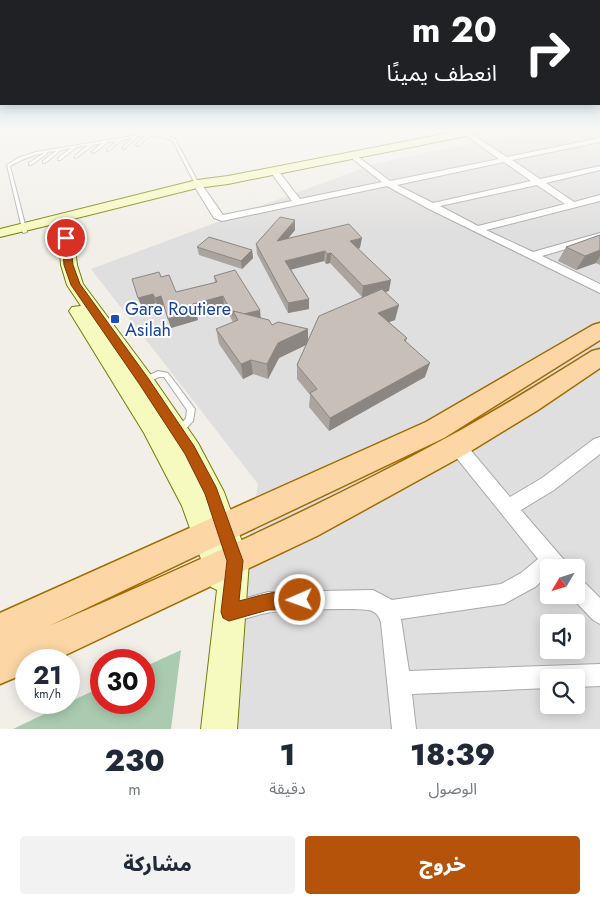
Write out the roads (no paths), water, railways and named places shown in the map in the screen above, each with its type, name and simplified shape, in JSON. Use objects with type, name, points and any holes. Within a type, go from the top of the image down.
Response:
[{"type":"main road","points":[[0,631],[215,531],[310,490],[434,430],[600,330]]},
{"type":"main road","points":[[0,666],[228,585],[378,489],[457,446],[600,358]]},
{"type":"street","points":[[0,234],[298,165]]},
{"type":"street","points":[[366,165],[389,184],[430,206],[600,289]]},
{"type":"street","points":[[199,187],[217,216],[222,218],[476,165]]},
{"type":"street","points":[[512,165],[573,204]]},
{"type":"street","points":[[430,206],[600,168]]},
{"type":"street","points":[[273,170],[297,202]]},
{"type":"street","points":[[25,228],[59,224],[199,187]]},
{"type":"street","points":[[477,230],[600,198]]},
{"type":"street","points":[[59,224],[75,285],[144,381],[190,450],[211,492],[215,531],[228,585],[219,729]]},
{"type":"street","points":[[59,224],[55,264],[61,284],[152,426],[193,501],[215,531]]},
{"type":"street","points":[[532,256],[600,236]]},
{"type":"street","points":[[508,508],[548,484],[600,444]]},
{"type":"street","points":[[457,446],[550,559]]},
{"type":"street","points":[[388,611],[504,594],[540,573]]},
{"type":"street","points":[[228,585],[268,602],[372,600],[388,611],[392,623],[404,729]]},
{"type":"street","points":[[585,597],[600,613]]},
{"type":"street","points":[[400,683],[600,675]]},
{"type":"lane","points":[[10,165],[8,166],[25,228]]},
{"type":"lane","points":[[187,165],[199,187]]},
{"type":"place","name":"Gare Routiere Asilah","points":[[115,319]]}]
